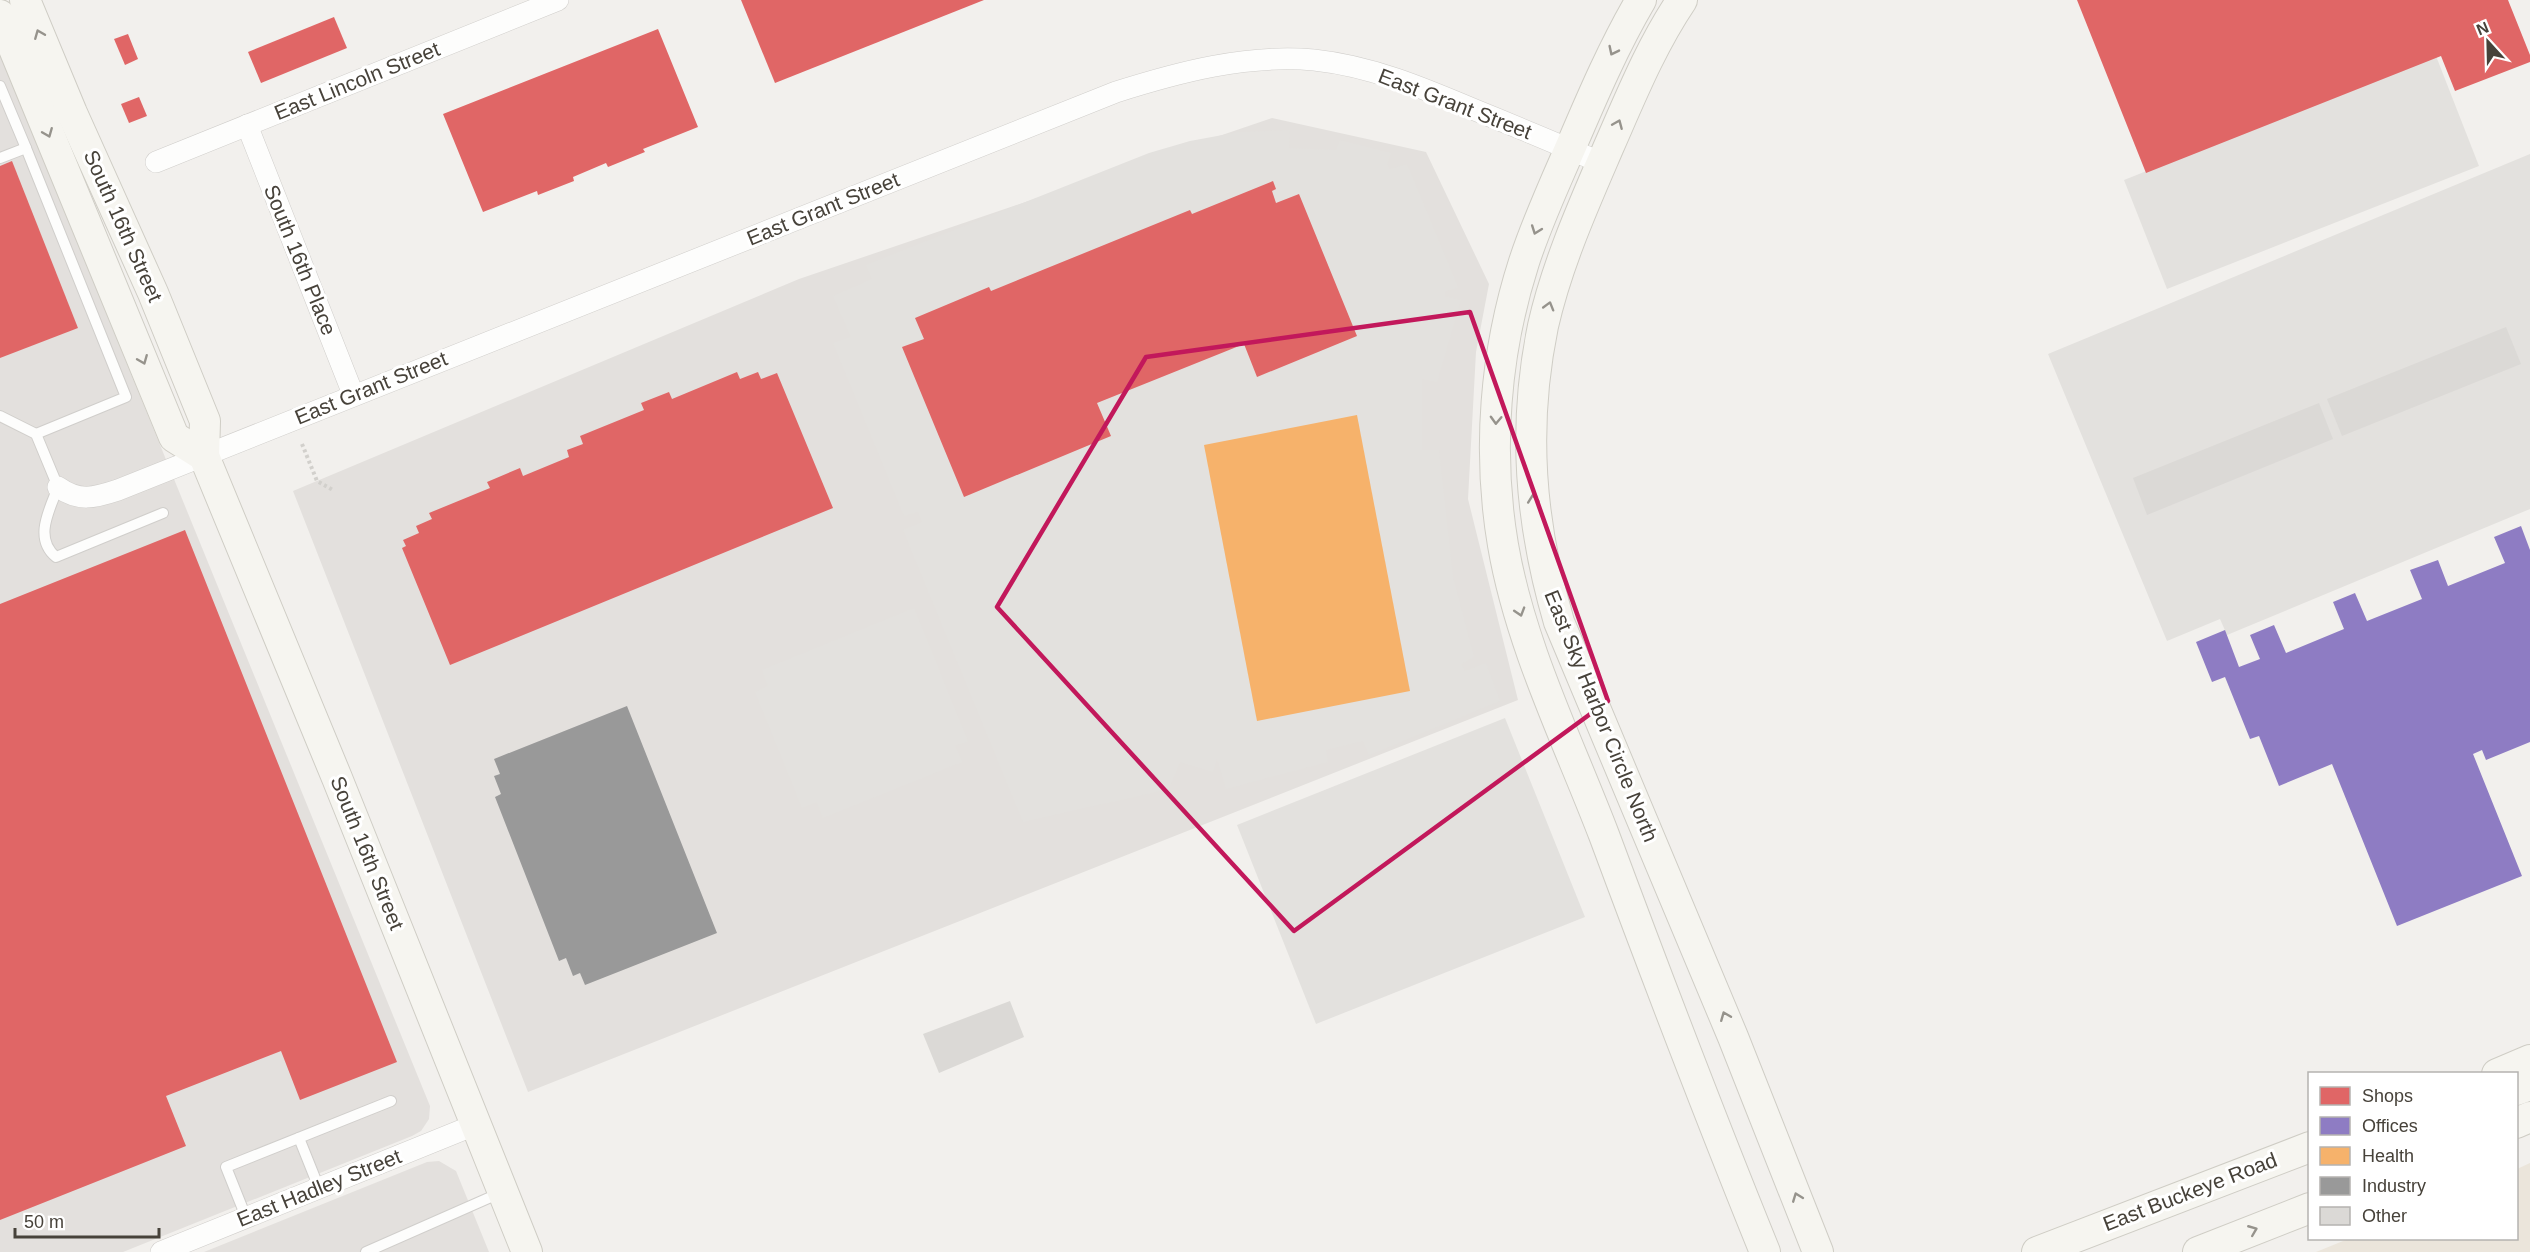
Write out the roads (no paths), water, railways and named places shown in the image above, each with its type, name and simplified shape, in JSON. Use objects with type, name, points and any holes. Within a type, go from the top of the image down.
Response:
[{"type":"street","name":"South 16th Street","points":[[25,0],[26,78]]},
{"type":"street","name":"East Lincoln Street","points":[[156,162],[558,0]]},
{"type":"street","name":"East Sky Harbor Circle North","points":[[1641,0],[1615,47],[1524,261],[1504,342],[1495,418],[1496,472],[1503,545],[1514,593],[1535,658],[1686,1054],[1765,1252]]},
{"type":"street","name":"East Sky Harbor Circle North","points":[[1679,3],[1644,66],[1602,163],[1553,291],[1537,359],[1530,422],[1530,459],[1541,557],[1559,622],[1716,994],[1818,1252]]},
{"type":"street","name":"South 16th Street","points":[[0,15],[174,436],[204,456],[527,1252]]},
{"type":"street","name":"East Grant Street","points":[[57,487],[73,497],[100,496],[1116,92],[1202,68],[1260,60],[1312,60],[1349,66],[1399,78],[1602,163]]},
{"type":"street","name":"South 16th Place","points":[[247,125],[353,394]]},
{"type":"street","points":[[2502,1072],[2530,1060]]},
{"type":"street","name":"East Hadley Street","points":[[161,1252],[477,1124]]},
{"type":"street","name":"East Buckeye Road","points":[[2037,1252],[2308,1148]]},
{"type":"street","points":[[2198,1252],[2308,1209]]},
{"type":"lane","points":[[26,78],[26,148],[126,397],[36,434]]},
{"type":"lane","points":[[0,158],[26,148]]},
{"type":"lane","points":[[0,416],[36,434],[57,487],[42,530],[50,552],[56,557],[163,513]]},
{"type":"lane","points":[[246,1217],[226,1167],[391,1101]]},
{"type":"lane","points":[[299,1138],[320,1188]]},
{"type":"lane","points":[[366,1252],[459,1213],[503,1191]]}]
